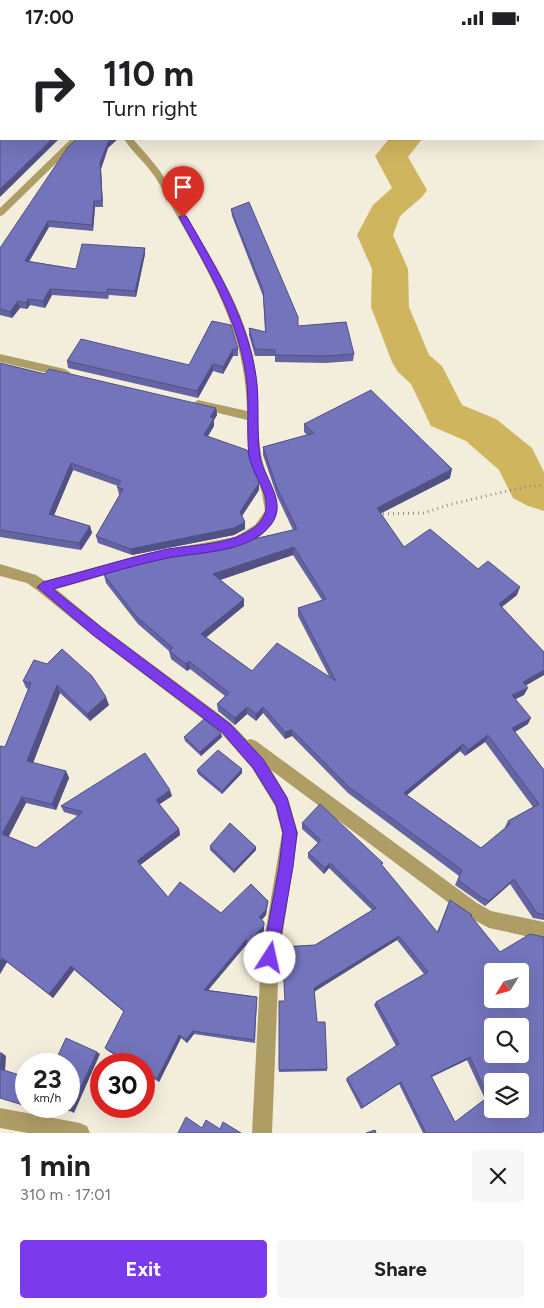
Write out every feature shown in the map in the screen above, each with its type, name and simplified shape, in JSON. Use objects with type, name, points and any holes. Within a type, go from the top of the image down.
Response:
[{"type":"street","points":[[0,213],[75,140]]},
{"type":"street","points":[[43,587],[162,555],[244,539],[260,529],[270,517],[272,503],[268,487],[255,457],[251,377],[245,344],[235,315],[220,284],[158,175],[129,140]]},
{"type":"street","points":[[0,358],[81,377]]},
{"type":"street","points":[[186,401],[254,417]]},
{"type":"street","points":[[0,570],[32,579],[226,728],[472,909],[489,919],[544,931]]},
{"type":"street","points":[[226,728],[258,763],[282,803],[290,833],[270,958],[262,1133]]},
{"type":"street","points":[[0,1118],[80,1133]]},
{"type":"path","points":[[372,516],[381,513],[424,513],[448,505],[529,486],[544,485]]},
{"type":"building","points":[[0,140],[51,140],[0,189]]},
{"type":"building","points":[[76,140],[110,140],[100,163],[102,201],[94,201],[92,225],[48,221],[25,261],[76,269],[82,244],[145,248],[135,291],[107,289],[107,293],[50,289],[43,301],[28,299],[26,303],[18,301],[10,312],[0,309],[0,248],[68,147]]},
{"type":"building","points":[[249,202],[298,317],[298,326],[346,322],[354,354],[326,356],[275,355],[275,350],[255,349],[249,328],[266,332],[263,290],[231,209]]},
{"type":"building","points":[[212,321],[231,325],[238,349],[233,349],[223,367],[213,364],[197,391],[67,361],[81,339],[189,365]]},
{"type":"building","points":[[0,363],[45,374],[49,369],[216,408],[210,417],[214,418],[204,435],[247,450],[259,483],[240,512],[245,522],[234,528],[130,549],[96,536],[123,489],[117,487],[121,481],[71,463],[49,514],[90,526],[79,543],[0,530]]},
{"type":"building","points":[[371,390],[452,469],[377,508],[404,547],[430,529],[478,569],[488,561],[520,587],[499,604],[544,652],[544,670],[523,682],[528,688],[512,695],[531,718],[512,728],[544,770],[544,915],[537,913],[514,879],[489,901],[458,880],[462,870],[349,787],[292,730],[285,732],[263,707],[256,714],[247,707],[235,718],[217,704],[229,693],[189,661],[186,664],[169,651],[173,648],[136,616],[104,575],[124,563],[226,545],[252,535],[254,539],[297,529],[277,488],[263,447],[314,433],[304,424]],"holes":[[[294,547],[326,599],[298,608],[336,681],[277,643],[252,671],[201,634],[244,599],[213,574]],[[488,735],[539,804],[508,821],[510,824],[481,848],[404,793],[463,744],[468,750]]]},
{"type":"building","points":[[62,649],[92,676],[106,697],[87,714],[57,685],[27,761],[66,771],[52,804],[22,797],[2,834],[36,848],[83,812],[61,806],[145,753],[170,790],[156,800],[179,829],[137,861],[168,897],[180,882],[221,913],[251,884],[268,901],[266,910],[259,917],[264,922],[264,926],[248,942],[246,940],[204,990],[257,997],[254,1040],[193,1031],[186,1040],[179,1035],[157,1079],[155,1078],[155,1053],[113,1053],[105,1048],[124,1011],[71,966],[49,994],[2,958],[0,962],[0,746],[5,747],[31,683],[23,681],[34,660],[47,664]]},
{"type":"building","points":[[204,719],[221,733],[200,752],[184,737]]},
{"type":"building","points":[[218,750],[242,769],[222,791],[197,770]]},
{"type":"building","points":[[320,804],[383,863],[381,864],[438,933],[450,900],[472,915],[500,952],[530,934],[544,937],[544,1131],[541,1133],[426,1133],[401,1082],[363,1107],[347,1078],[399,1044],[376,1002],[428,972],[399,936],[314,988],[317,1022],[325,1022],[327,1069],[279,1070],[279,1001],[285,1001],[282,947],[315,945],[376,908],[330,863],[325,868],[308,853],[321,840],[302,823]]},
{"type":"building","points":[[230,823],[256,847],[234,870],[210,846]]},
{"type":"building","points":[[66,1038],[97,1052],[90,1053],[90,1067],[80,1089],[80,1053],[59,1053]]},
{"type":"building","points":[[0,1053],[2,1053],[0,1069]]},
{"type":"building","points":[[0,1069],[15,1074],[15,1103],[0,1098]]},
{"type":"building","points":[[186,1117],[202,1128],[206,1120],[220,1129],[223,1122],[241,1133],[178,1133]]},
{"type":"waterway","points":[[405,140],[391,156],[410,190],[385,212],[375,235],[390,269],[390,307],[412,362],[428,376],[446,415],[481,430],[516,460],[529,486],[544,494]]},
{"type":"route","points":[[183,217],[220,284],[235,315],[245,344],[251,377],[255,457],[260,473],[268,487],[272,503],[270,517],[260,529],[244,539],[162,555],[43,587],[226,728],[258,763],[282,803],[290,833],[270,958]]}]
